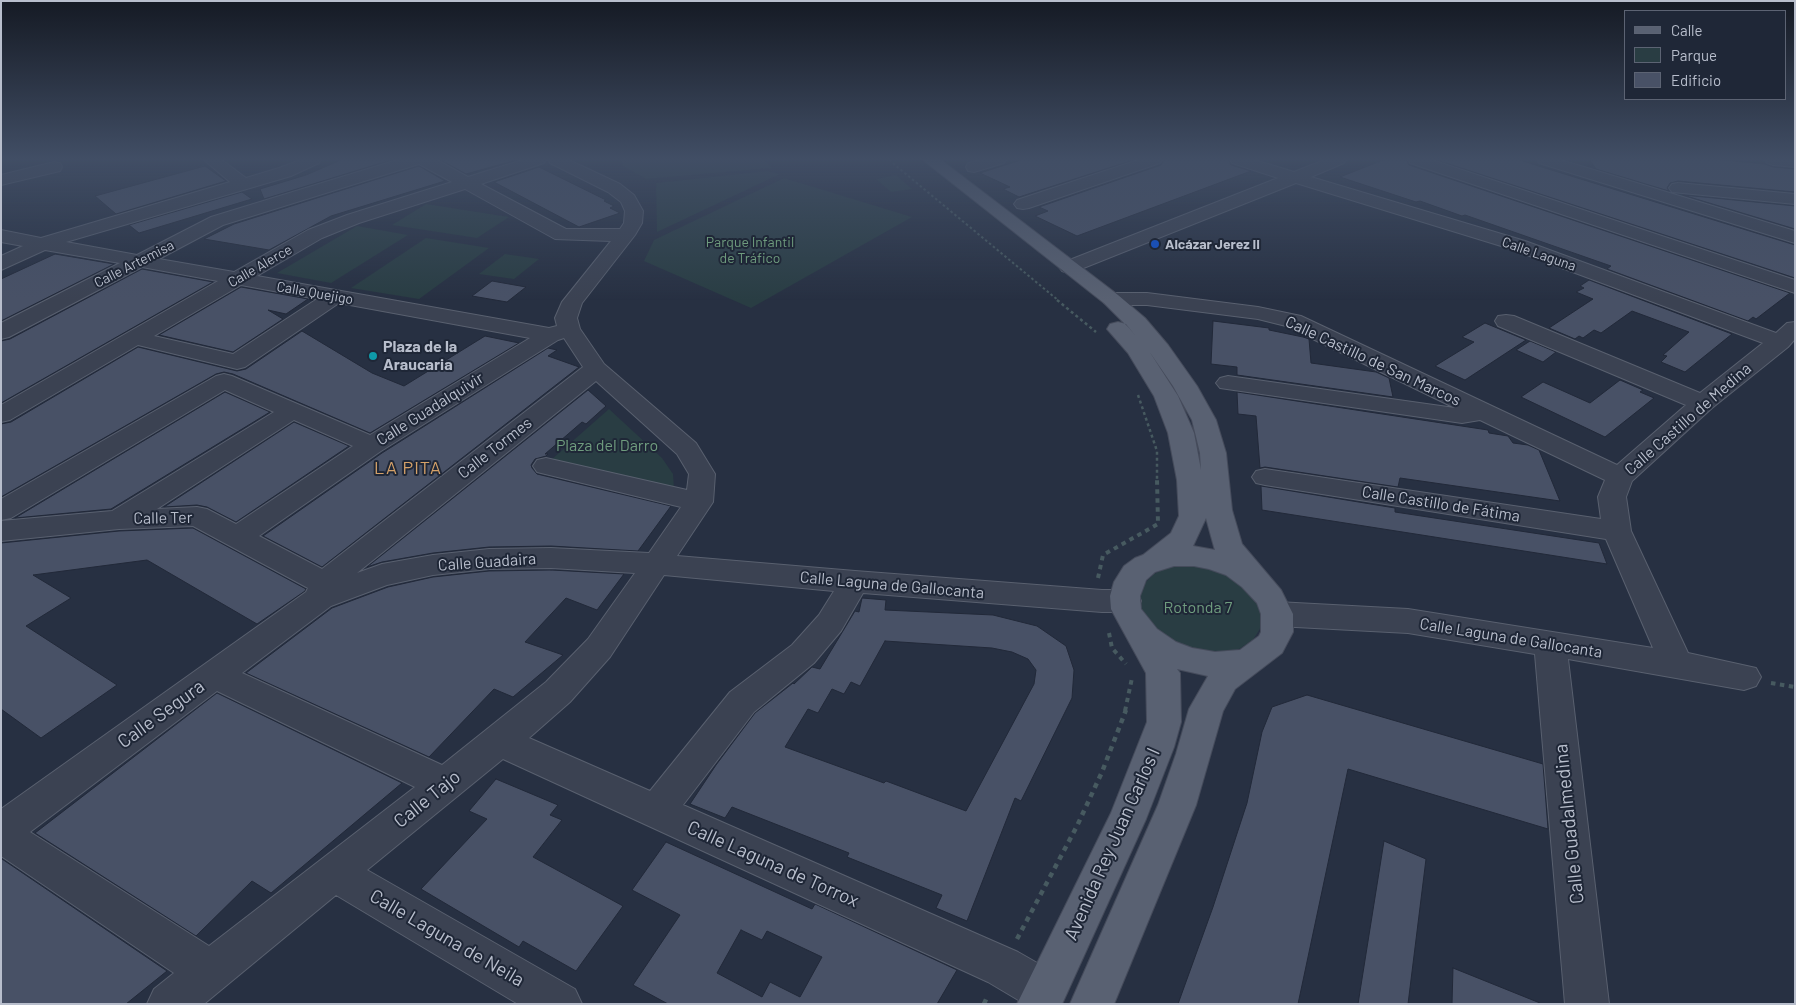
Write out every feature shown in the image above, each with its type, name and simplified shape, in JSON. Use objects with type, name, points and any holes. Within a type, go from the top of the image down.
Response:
[{"type":"main road","points":[[970,207],[1106,316],[1137,350],[1166,396],[1181,433],[1190,480],[1193,516],[1183,539],[1135,573],[1129,582],[1121,610],[1146,638],[1165,651],[1189,660],[1215,665],[1245,662]]},
{"type":"main road","points":[[992,207],[1111,299],[1137,323],[1160,350],[1185,386],[1204,420],[1213,453],[1218,510],[1228,547],[1270,598],[1277,614],[1277,632],[1271,644],[1223,680],[1206,708],[1194,754],[1177,805],[1092,1004]]},
{"type":"main road","points":[[1155,560],[1172,556],[1194,556],[1214,560],[1236,568],[1253,579]]},
{"type":"main road","name":"Avenida Rey Juan Carlos I","points":[[1042,998],[1128,819],[1164,722],[1163,673],[1121,610]]},
{"type":"street","points":[[1,264],[71,234],[165,207]]},
{"type":"street","name":"Calle Artemisa","points":[[1,332],[217,221],[261,207]]},
{"type":"street","name":"Calle Alerce","points":[[1,415],[315,234],[395,207]]},
{"type":"street","points":[[510,207],[562,235],[626,235]]},
{"type":"street","points":[[546,466],[699,502],[702,474],[687,449],[596,369],[559,332],[572,302],[595,271],[626,235],[633,223],[634,211],[632,207]]},
{"type":"street","points":[[1070,267],[1220,207]]},
{"type":"street","name":"Calle Laguna","points":[[1393,207],[1518,245],[1787,335]]},
{"type":"street","points":[[1556,207],[1795,287]]},
{"type":"street","points":[[1699,207],[1795,236]]},
{"type":"street","name":"Calle Quejigo","points":[[1,236],[237,279],[559,332]]},
{"type":"street","points":[[135,338],[237,362],[336,296]]},
{"type":"street","name":"Calle Castillo de San Marcos","points":[[1111,299],[1147,298],[1258,313],[1293,320],[1620,478]]},
{"type":"street","points":[[1506,321],[1703,403]]},
{"type":"street","name":"Calle Guadalquivir","points":[[238,536],[372,445],[559,332]]},
{"type":"street","name":"Calle Castillo de Medina","points":[[1677,664],[1617,531],[1612,497],[1620,478],[1703,403],[1787,335]]},
{"type":"street","name":"Calle Tormes","points":[[322,590],[596,369]]},
{"type":"street","points":[[1,511],[224,381],[372,445]]},
{"type":"street","points":[[1228,383],[1462,416],[1482,412]]},
{"type":"street","points":[[119,520],[294,410]]},
{"type":"street","name":"Calle Castillo de Fátima","points":[[1266,477],[1617,531]]},
{"type":"street","name":"Calle Tajo","points":[[168,1004],[500,741],[558,692],[599,648],[657,566],[699,502]]},
{"type":"street","name":"Calle Ter","points":[[1,530],[119,520],[197,516],[238,536],[322,590]]},
{"type":"street","name":"Calle Guadaira","points":[[322,590],[432,565],[489,559],[551,558],[609,560],[657,566]]},
{"type":"street","name":"Calle Laguna de Gallocanta","points":[[657,566],[855,582],[1121,610]]},
{"type":"street","points":[[656,812],[742,702],[803,654],[825,629],[855,582]]},
{"type":"street","name":"Calle Segura","points":[[1,832],[215,675],[322,590]]},
{"type":"street","name":"Calle Laguna de Gallocanta","points":[[1277,614],[1408,621],[1677,664],[1744,677]]},
{"type":"street","name":"Calle Guadalmedina","points":[[1550,643],[1587,1004]]},
{"type":"street","points":[[215,675],[445,784]]},
{"type":"street","name":"Calle Laguna de Torrox","points":[[500,741],[1003,967],[1042,998]]},
{"type":"street","points":[[1,832],[210,971]]},
{"type":"street","name":"Calle Laguna de Neila","points":[[335,873],[560,1004]]},
{"type":"path","points":[[946,207],[1095,330],[1100,338]]},
{"type":"path","points":[[1130,669],[1112,648],[1121,610],[1097,575],[1103,555],[1158,524],[1158,451],[1136,390]]},
{"type":"path","points":[[984,1004],[1077,826],[1102,772],[1127,706],[1132,676]]},
{"type":"green space","points":[[421,207],[445,207],[509,217],[477,238],[392,225]]},
{"type":"green space","points":[[656,207],[710,207],[657,232]]},
{"type":"green space","name":"Parque Infantil de Tráfico","points":[[723,207],[879,207],[912,217],[751,308],[644,261],[654,240]]},
{"type":"green space","points":[[357,226],[408,235],[331,283],[277,273]]},
{"type":"green space","points":[[426,238],[489,248],[419,299],[351,288]]},
{"type":"green space","points":[[505,254],[539,259],[514,279],[479,274]]},
{"type":"green space","name":"Plaza del Darro","points":[[609,409],[662,458],[673,474],[674,488],[551,460]]},
{"type":"green space","name":"Rotonda 7","points":[[1185,565],[1203,567],[1223,573],[1241,583],[1254,597],[1261,612],[1261,627],[1253,640],[1239,649],[1219,653],[1197,651],[1178,645],[1161,635],[1148,622],[1141,608],[1140,595],[1145,583],[1154,574],[1168,567]]},
{"type":"building","points":[[108,207],[140,207],[116,214]]},
{"type":"building","points":[[191,207],[226,207],[139,233],[129,225]]},
{"type":"building","points":[[289,207],[361,207],[331,216],[269,250],[204,239],[234,224]]},
{"type":"building","points":[[541,207],[612,207],[610,208],[620,213],[579,227]]},
{"type":"building","points":[[1039,207],[1155,207],[1077,236],[1035,216],[1048,211]]},
{"type":"building","points":[[1437,207],[1534,207],[1790,293],[1756,319],[1753,317],[1748,321],[1607,269],[1611,266],[1465,215],[1462,216]]},
{"type":"building","points":[[1579,207],[1671,207],[1795,245],[1795,278]]},
{"type":"building","points":[[1722,207],[1795,207],[1795,229]]},
{"type":"building","points":[[55,254],[114,264],[1,321],[1,279]]},
{"type":"building","points":[[142,269],[213,282],[1,403],[1,341],[10,339]]},
{"type":"building","points":[[1589,280],[1732,334],[1685,372],[1661,362],[1667,356],[1663,355],[1689,332],[1632,311],[1601,333],[1594,330],[1583,338],[1579,336],[1575,339],[1549,328],[1593,299],[1576,292],[1584,288],[1580,286]]},
{"type":"building","points":[[492,281],[526,287],[507,302],[472,296]]},
{"type":"building","points":[[241,287],[308,299],[286,314],[268,310],[283,319],[233,352],[159,335]]},
{"type":"building","points":[[1213,321],[1269,328],[1269,330],[1309,339],[1311,363],[1376,372],[1389,378],[1393,397],[1237,375],[1237,367],[1211,364]]},
{"type":"building","points":[[1485,323],[1526,340],[1465,380],[1435,366],[1474,342],[1462,337]]},
{"type":"building","points":[[302,331],[372,373],[404,386],[485,336],[519,343],[370,433],[233,374],[224,372],[216,374],[1,497],[1,424],[11,422],[138,347],[237,371],[246,369]]},
{"type":"building","points":[[1530,341],[1556,352],[1543,362],[1516,350]]},
{"type":"building","points":[[548,348],[557,350],[548,356],[579,367],[322,567],[263,536],[382,453]]},
{"type":"building","points":[[1620,380],[1643,390],[1640,392],[1654,398],[1605,437],[1521,397],[1543,382],[1590,403]]},
{"type":"building","points":[[588,390],[606,406],[586,424],[582,422],[545,454],[548,454],[546,456],[535,459],[531,465],[537,474],[671,506],[638,551],[551,546],[489,547],[433,553],[382,562],[367,567]]},
{"type":"building","points":[[225,392],[270,412],[111,509],[15,518]]},
{"type":"building","points":[[1237,392],[1488,430],[1489,433],[1508,436],[1513,443],[1528,445],[1539,450],[1560,501],[1400,478],[1398,487],[1265,467],[1260,468],[1256,416],[1238,414]]},
{"type":"building","points":[[294,422],[349,446],[236,522],[207,507],[197,505],[164,507]]},
{"type":"building","points":[[1261,486],[1395,508],[1395,512],[1599,543],[1607,564],[1262,510]]},
{"type":"building","points":[[193,528],[306,589],[305,591],[257,624],[147,560],[33,575],[71,598],[26,626],[117,685],[41,738],[1,709],[1,543],[119,531]]},
{"type":"building","points":[[551,570],[624,574],[597,610],[566,598],[525,642],[563,655],[513,697],[494,689],[429,757],[246,673],[332,608],[388,587],[433,577],[489,571]]},
{"type":"building","points":[[862,598],[886,600],[885,610],[993,615],[1037,626],[1066,646],[1074,670],[1072,698],[1021,801],[1015,798],[967,921],[936,908],[942,895],[847,857],[849,853],[732,807],[725,818],[690,804],[716,765],[755,713],[794,684],[812,667],[820,669],[855,611],[859,612]],"holes":[[[885,641],[992,648],[1012,652],[1028,659],[1036,670],[1034,684],[966,811],[886,781],[884,783],[785,747],[808,709],[818,713],[832,689],[844,694],[851,682],[860,686]]]},
{"type":"building","points":[[217,693],[402,783],[271,893],[252,881],[196,936],[35,833]]},
{"type":"building","points":[[1307,695],[1543,764],[1548,829],[1348,769],[1298,1004],[1178,1004],[1213,907],[1247,803],[1262,732],[1272,707]]},
{"type":"building","points":[[496,779],[558,805],[550,815],[562,820],[533,857],[623,906],[576,971],[523,941],[519,947],[421,889],[487,819],[469,811]]},
{"type":"building","points":[[1384,841],[1426,859],[1408,1004],[1358,1004]]},
{"type":"building","points":[[666,842],[812,909],[815,904],[957,970],[937,1004],[668,1004],[633,985],[680,915],[632,890]],"holes":[[[741,930],[762,940],[767,931],[822,957],[800,997],[770,982],[762,997],[717,973]]]},
{"type":"building","points":[[1,859],[167,971],[126,1004],[1,1004]]},
{"type":"building","points":[[1453,968],[1540,1003],[1452,1004]]},
{"type":"place","name":"Alcázar Jerez II","points":[[1155,244]]},
{"type":"place","name":"Plaza de la Araucaria","points":[[373,356]]},
{"type":"district","name":"LA PITA","points":[[408,468]]}]
